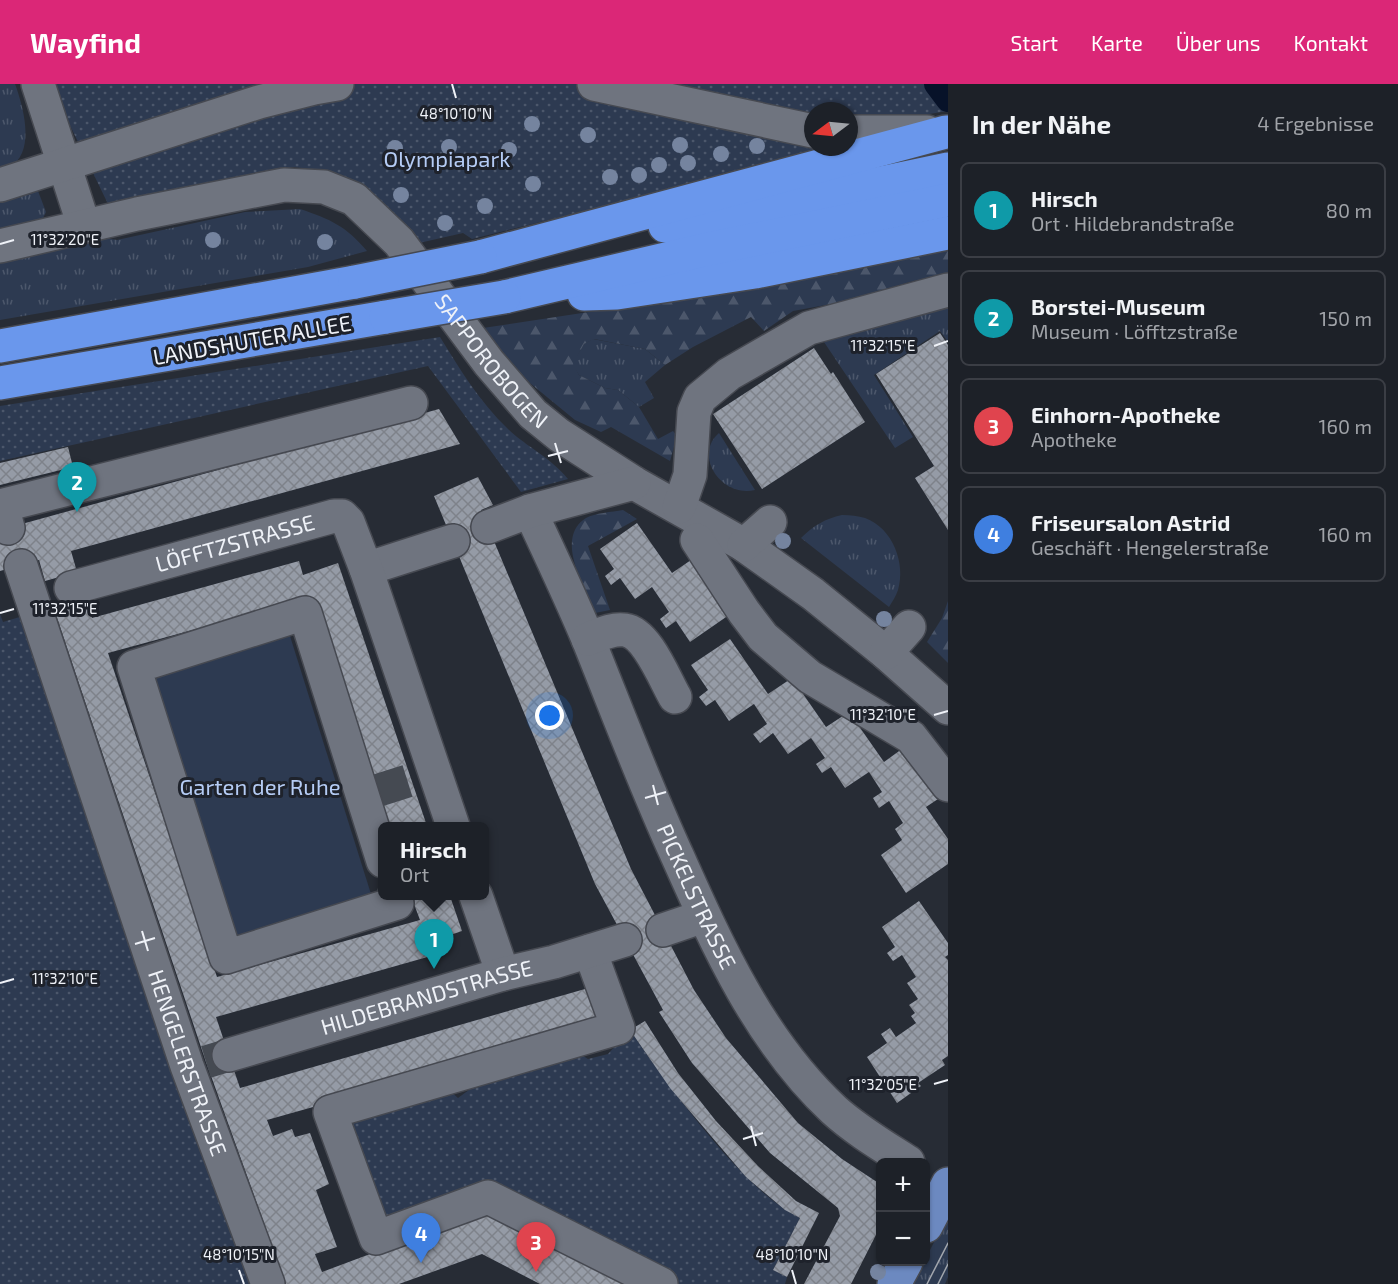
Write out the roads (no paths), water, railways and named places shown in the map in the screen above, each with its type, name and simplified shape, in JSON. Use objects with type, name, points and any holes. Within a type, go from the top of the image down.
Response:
[{"type":"highway","points":[[480,257],[947,132]]},
{"type":"highway","points":[[480,257],[720,217],[948,170]]},
{"type":"highway","points":[[504,297],[708,249],[948,200]]},
{"type":"highway","points":[[504,297],[617,293],[755,272],[948,233]]},
{"type":"highway","name":"LANDSHUTER ALLEE","points":[[0,346],[480,257]]},
{"type":"highway","name":"LANDSHUTER ALLEE","points":[[0,383],[504,297]]},
{"type":"main road","points":[[930,1218],[948,1184]]},
{"type":"main road","points":[[894,1284],[904,1266]]},
{"type":"street","points":[[38,84],[84,226]]},
{"type":"street","points":[[0,186],[260,102],[337,84]]},
{"type":"street","points":[[594,84],[804,129]]},
{"type":"street","points":[[858,132],[947,132]]},
{"type":"street","name":"SAPPOROBOGEN","points":[[0,246],[84,226],[284,185],[324,187],[354,199],[399,242],[489,363],[533,414],[559,435],[634,483],[744,545],[813,594],[886,653],[948,708]]},
{"type":"street","points":[[679,507],[690,475],[694,412],[710,406],[700,398],[729,374],[801,344],[813,327],[948,290]]},
{"type":"street","points":[[8,528],[4,505],[411,403]]},
{"type":"street","points":[[488,527],[530,511],[634,483]]},
{"type":"street","name":"PICKELSTRASSE","points":[[530,511],[588,639],[656,808],[719,950],[761,1023],[800,1072],[834,1110],[902,1158]]},
{"type":"street","name":"LÖFFTZSTRASSE","points":[[50,593],[334,516],[342,516],[348,522],[366,570],[423,776],[451,822]]},
{"type":"street","points":[[744,545],[770,522]]},
{"type":"street","points":[[697,540],[763,637],[810,677],[911,737],[948,785]]},
{"type":"street","points":[[366,570],[453,541]]},
{"type":"street","name":"HENGELERSTRASSE","points":[[21,566],[50,593],[207,1061],[268,1284]]},
{"type":"street","points":[[378,837],[369,794],[305,613],[134,667],[226,957],[397,903],[396,900]]},
{"type":"street","points":[[886,653],[909,627]]},
{"type":"street","points":[[588,639],[623,630],[634,633],[646,645],[675,697]]},
{"type":"street","points":[[477,900],[503,974]]},
{"type":"street","points":[[663,930],[704,916]]},
{"type":"street","name":"HILDEBRANDSTRASSE","points":[[207,1061],[625,940]]},
{"type":"street","points":[[590,951],[618,1028],[330,1112],[376,1238],[488,1197],[661,1284]]},
{"type":"street","points":[[930,1175],[948,1184]]},
{"type":"waterway","points":[[936,84],[948,100]]},
{"type":"tunnel","points":[[376,791],[411,780]]},
{"type":"tunnel","points":[[206,1062],[229,1055]]},
{"type":"tram line","points":[[927,1284],[948,1243]]},
{"type":"tram line","points":[[938,1284],[948,1264]]},
{"type":"place","name":"Borstei-Museum","points":[[77,512]]},
{"type":"place","name":"Hirsch","points":[[434,969]]},
{"type":"place","name":"Friseursalon Astrid","points":[[421,1263]]},
{"type":"place","name":"Einhorn-Apotheke","points":[[536,1272]]},
{"type":"park label","name":"Olympiapark","points":[[447,159]]},
{"type":"park label","name":"Garten der Ruhe","points":[[260,787]]}]
